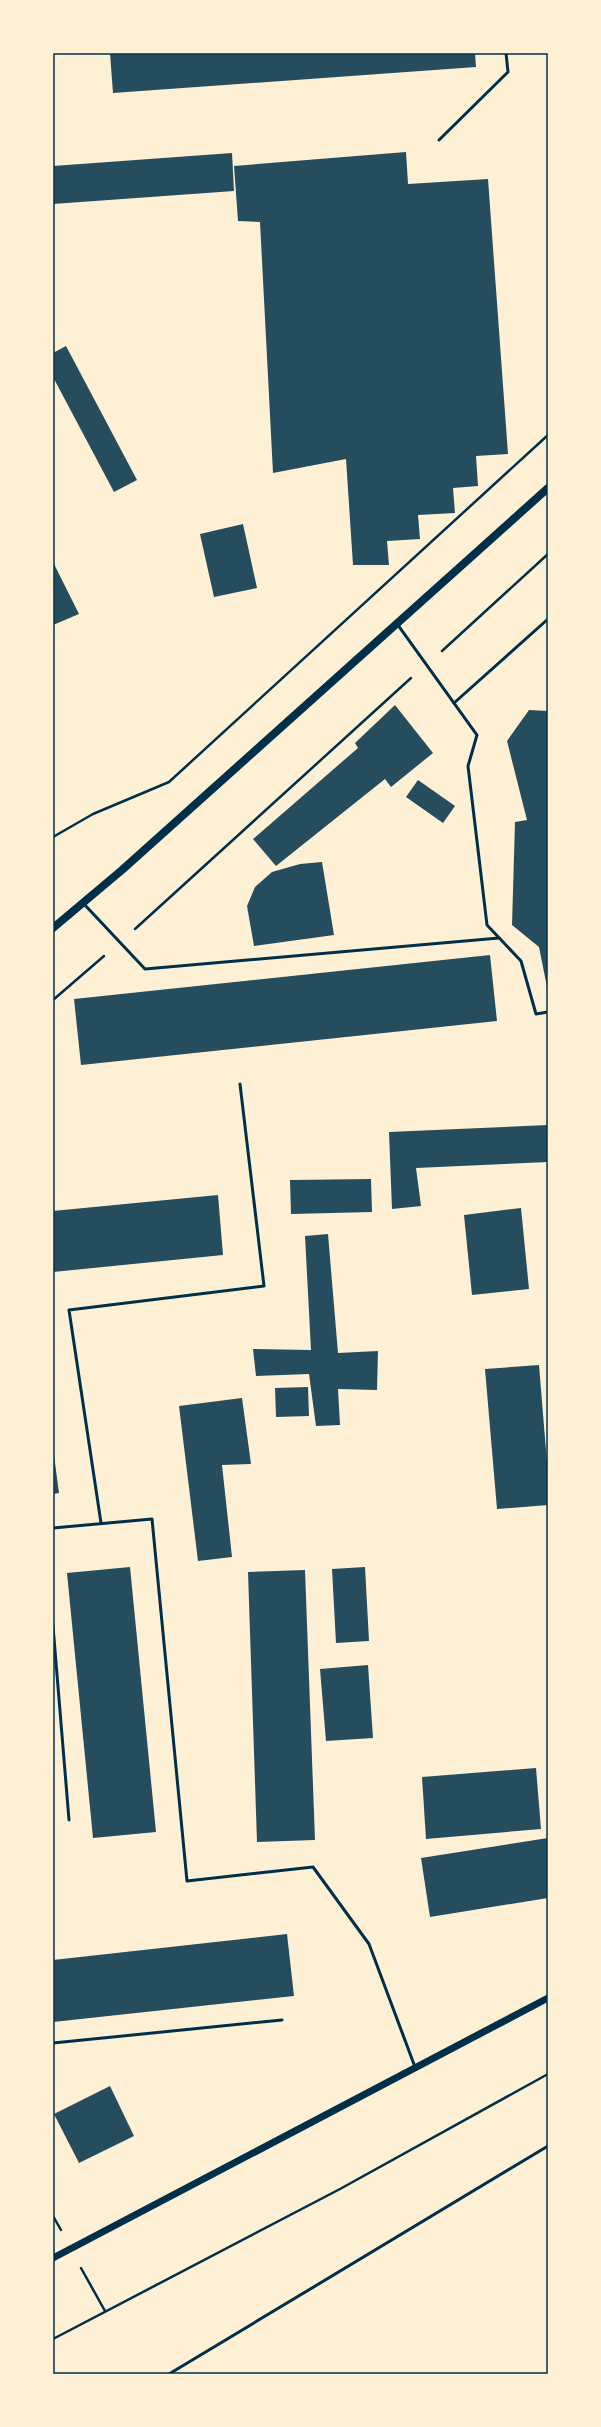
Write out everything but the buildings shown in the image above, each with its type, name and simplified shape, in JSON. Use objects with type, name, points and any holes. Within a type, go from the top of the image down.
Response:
[{"type":"main road","points":[[53,928],[83,903],[548,489]]},
{"type":"street","points":[[53,2258],[415,2067],[548,1999]]},
{"type":"lane","points":[[439,140],[508,72],[506,53]]},
{"type":"lane","points":[[454,703],[548,619]]},
{"type":"lane","points":[[397,623],[476,735],[468,766],[487,925],[521,961],[536,1014],[548,1012]]},
{"type":"lane","points":[[83,903],[145,969],[499,938]]},
{"type":"lane","points":[[101,1523],[69,1310],[264,1286],[240,1084]]},
{"type":"lane","points":[[53,1528],[152,1519],[187,1881],[313,1867],[369,1944],[415,2067]]},
{"type":"lane","points":[[53,1626],[70,1820]]},
{"type":"lane","points":[[53,2043],[282,2020]]},
{"type":"lane","points":[[169,2374],[548,2146]]},
{"type":"path","points":[[53,837],[93,814],[169,782],[548,435]]},
{"type":"path","points":[[53,1000],[120,942],[548,554]]},
{"type":"path","points":[[53,2339],[340,2188],[548,2074]]}]
